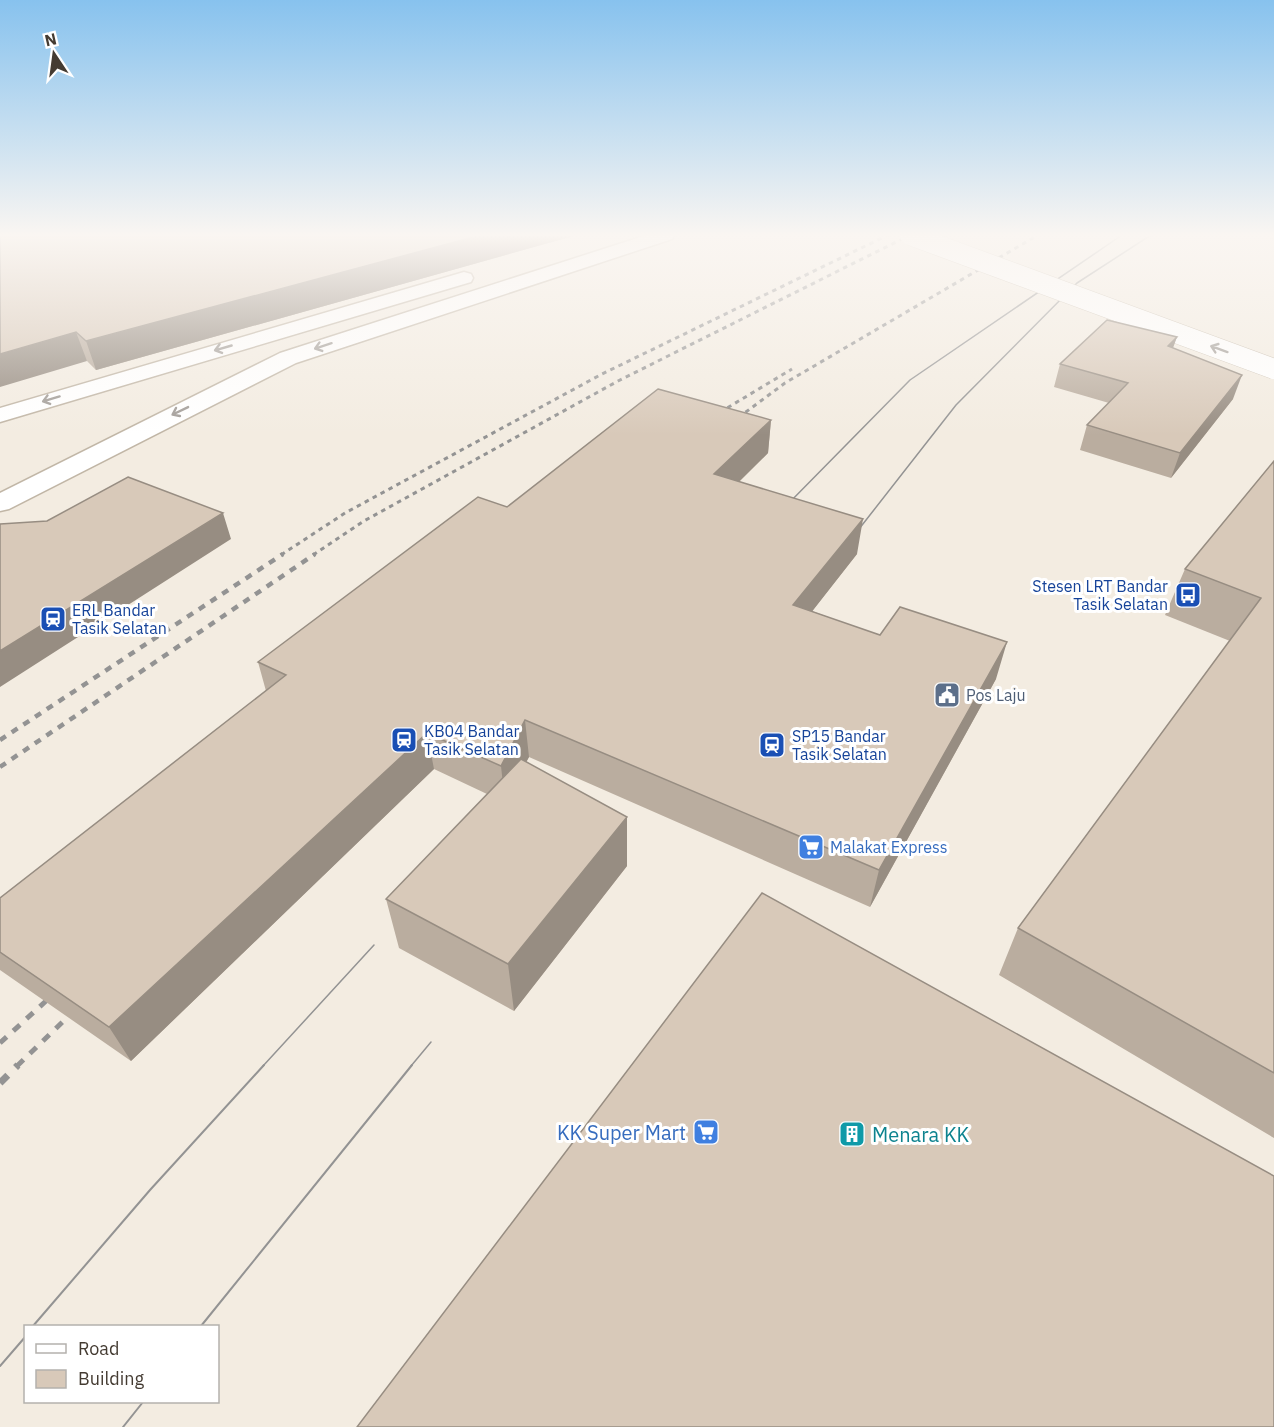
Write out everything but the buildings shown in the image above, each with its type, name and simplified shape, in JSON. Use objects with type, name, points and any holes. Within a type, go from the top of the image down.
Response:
[{"type":"street","points":[[0,415],[384,302]]},
{"type":"street","points":[[0,503],[288,358],[442,302]]},
{"type":"street","points":[[1090,302],[1274,369]]},
{"type":"tram line","points":[[783,509],[910,380],[1025,302]]},
{"type":"tram line","points":[[859,529],[956,405],[1059,302]]},
{"type":"tram line","points":[[263,1066],[374,945]]},
{"type":"tram line","points":[[411,1066],[431,1042]]},
{"type":"tram line","points":[[34,1325],[150,1190],[264,1065]]},
{"type":"tram line","points":[[202,1325],[412,1065]]},
{"type":"tram line","points":[[0,1366],[24,1338]]},
{"type":"tram line","points":[[123,1427],[142,1403]]},
{"type":"railway","points":[[281,555],[345,513],[602,374],[751,302]]},
{"type":"railway","points":[[313,555],[364,521],[618,381],[777,302]]},
{"type":"railway","points":[[731,423],[785,383],[924,302]]},
{"type":"railway","points":[[712,417],[792,369]]},
{"type":"railway","points":[[0,740],[283,554]]},
{"type":"railway","points":[[0,767],[315,554]]},
{"type":"railway","points":[[0,1043],[58,990]]},
{"type":"railway","points":[[17,1066],[80,1005]]},
{"type":"railway","points":[[0,1083],[17,1066]]},
{"type":"place","name":"Stesen LRT Bandar Tasik Selatan","points":[[1188,595]]},
{"type":"place","name":"ERL Bandar Tasik Selatan","points":[[53,619]]},
{"type":"place","name":"Pos Laju","points":[[947,695]]},
{"type":"place","name":"KB04 Bandar Tasik Selatan","points":[[404,740]]},
{"type":"place","name":"SP15 Bandar Tasik Selatan","points":[[772,745]]},
{"type":"place","name":"Malakat Express","points":[[811,847]]},
{"type":"place","name":"KK Super Mart","points":[[706,1132]]},
{"type":"place","name":"Menara KK","points":[[852,1134]]}]
